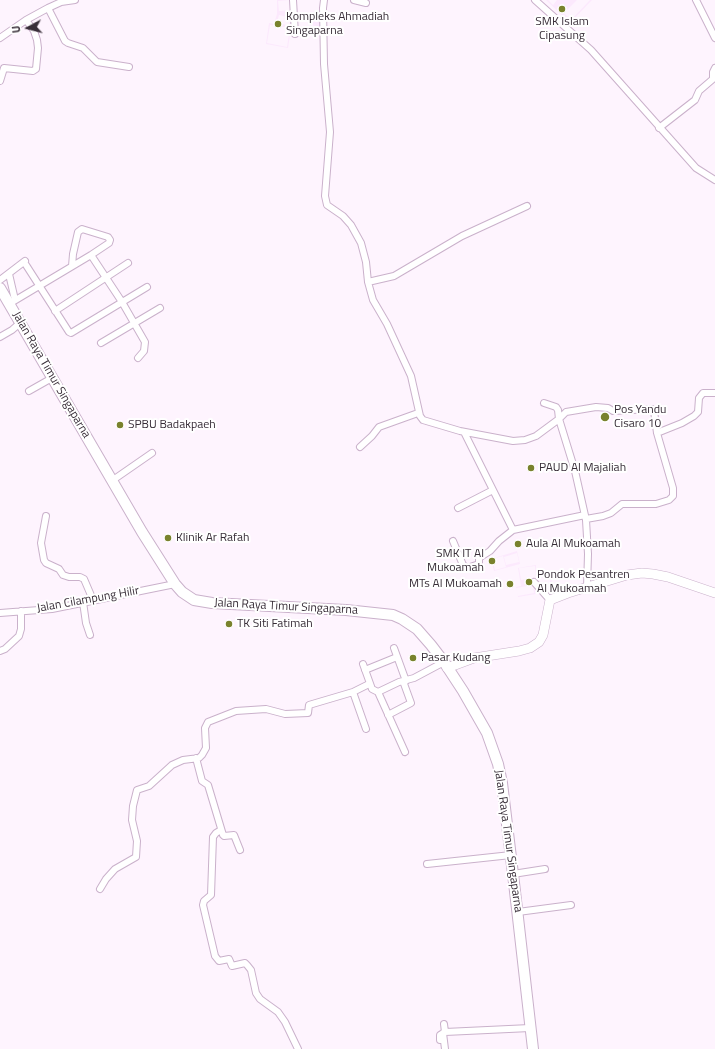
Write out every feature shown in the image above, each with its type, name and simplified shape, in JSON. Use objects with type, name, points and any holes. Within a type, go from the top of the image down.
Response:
[{"type":"main road","name":"Jalan Raya Timur Singaparna","points":[[0,288],[12,302],[20,324],[113,480],[142,532],[175,584],[182,592],[194,600],[212,603],[346,610],[394,615],[416,629],[431,645],[446,665],[487,733],[498,764],[502,783],[514,874],[532,1049]]},
{"type":"street","points":[[0,38],[26,20],[48,8],[61,2],[75,0]]},
{"type":"street","points":[[293,0],[294,34]]},
{"type":"street","points":[[324,0],[324,64],[330,132],[325,196],[327,205],[347,220],[358,237],[366,262],[368,282],[373,300],[387,324],[411,376],[418,413],[423,420],[464,432],[513,441],[525,440],[536,436],[566,412],[596,407],[608,408],[613,411],[652,409],[654,411],[657,432],[673,488],[673,496],[669,500],[656,504],[622,504],[611,513],[603,516],[585,517],[513,530],[499,541],[490,551],[479,558],[479,564],[467,568],[463,565],[453,542]]},
{"type":"street","points":[[354,0],[366,3]]},
{"type":"street","points":[[535,0],[591,50],[696,168],[715,180]]},
{"type":"street","points":[[696,0],[715,38]]},
{"type":"street","points":[[48,8],[65,41],[83,48],[97,62],[129,67]]},
{"type":"street","points":[[0,81],[4,68],[33,71],[36,69],[38,48],[37,40],[34,31],[26,20]]},
{"type":"street","points":[[659,128],[695,100],[699,91],[712,79],[715,68]]},
{"type":"street","points":[[368,282],[394,276],[462,236],[527,206]]},
{"type":"street","points":[[9,274],[12,302],[91,255],[109,243],[110,240],[105,235],[82,229],[78,232],[72,266]]},
{"type":"street","points":[[91,255],[122,302],[145,342],[144,351],[138,358]]},
{"type":"street","points":[[0,280],[25,263],[68,332],[71,333],[147,287]]},
{"type":"street","points":[[55,311],[128,263]]},
{"type":"street","points":[[101,343],[160,308]]},
{"type":"street","points":[[0,337],[20,324]]},
{"type":"street","points":[[30,391],[52,378]]},
{"type":"street","points":[[657,432],[682,423],[694,416],[698,412],[699,398],[703,393],[715,392]]},
{"type":"street","points":[[544,404],[556,406],[558,410],[559,419],[575,471],[585,517],[588,554],[587,587]]},
{"type":"street","points":[[360,446],[372,436],[379,427],[418,413]]},
{"type":"street","points":[[464,432],[513,530]]},
{"type":"street","points":[[113,480],[152,453]]},
{"type":"street","points":[[458,508],[492,490]]},
{"type":"street","points":[[46,516],[42,543],[44,560],[46,563],[59,569],[63,575],[69,577],[80,577],[84,579],[93,600]]},
{"type":"street","points":[[550,600],[627,575],[642,573],[668,577],[715,593]]},
{"type":"street","points":[[534,582],[550,600]]},
{"type":"street","name":"Jalan Cilampung Hilir","points":[[0,613],[52,609],[175,584]]},
{"type":"street","points":[[378,692],[446,665],[474,658],[519,651],[534,645],[539,642],[543,635],[550,600]]},
{"type":"street","points":[[83,602],[86,623],[90,635]]},
{"type":"street","points":[[0,651],[5,649],[19,636],[21,629],[21,611]]},
{"type":"street","points":[[388,714],[411,703],[394,648]]},
{"type":"street","points":[[397,657],[364,667],[369,684],[372,689],[378,692],[405,752]]},
{"type":"street","points":[[100,889],[106,878],[115,869],[136,857],[137,841],[132,820],[133,806],[137,790],[149,786],[172,765],[183,760],[196,758],[202,755],[206,748],[205,728],[208,722],[236,712],[266,709],[285,714],[308,713],[309,705],[353,692],[369,684]]},
{"type":"street","points":[[353,692],[366,729]]},
{"type":"street","points":[[196,758],[202,781],[208,785],[221,830],[224,836],[234,835],[240,850]]},
{"type":"street","points":[[221,830],[213,836],[211,895],[204,901],[203,905],[215,956],[219,961],[229,959],[232,966],[245,963],[248,965],[251,970],[256,993],[260,999],[278,1012],[285,1022],[298,1049]]},
{"type":"street","points":[[427,864],[511,855]]},
{"type":"street","points":[[514,874],[545,869]]},
{"type":"street","points":[[518,912],[571,904]]},
{"type":"street","points":[[444,1024],[445,1049]]},
{"type":"street","points":[[440,1040],[440,1035],[444,1032],[530,1028]]},
{"type":"shaded area","name":"Kompleks Ahmadiah Singaparna","points":[[277,0],[290,0],[291,0],[292,14],[319,11],[321,31],[290,35],[288,48],[266,44],[269,23],[274,24],[277,14]],"holes":[[[290,0],[291,10],[279,11],[278,1]],[[279,15],[291,18],[289,26],[277,22]],[[312,16],[314,30],[297,32],[295,19]],[[270,25],[290,28],[287,47],[267,43]]]},
{"type":"shaded area","name":"SMK Islam Cipasung","points":[[546,0],[553,5],[557,0],[577,0],[564,13],[571,20],[590,0],[592,0],[570,23]]},
{"type":"shaded area","name":"SMK IT Al Mukoamah","points":[[517,551],[520,564],[494,571],[491,559]],"holes":[[[517,553],[519,562],[506,565],[504,557]],[[503,556],[506,567],[495,570],[492,559]]]},
{"type":"shaded area","name":"Pondok Pesantren Al Mukoamah","points":[[536,565],[536,569],[553,572],[550,590],[535,587],[536,594],[518,597],[517,592],[518,596],[534,593],[533,585],[516,588],[521,586],[518,568]],"holes":[[[535,566],[536,578],[521,580],[519,568]],[[541,571],[552,573],[549,586],[538,583]]]},
{"type":"place","name":"SMK Islam Cipasung","points":[[562,9]]},
{"type":"place","name":"Kompleks Ahmadiah Singaparna","points":[[278,24]]},
{"type":"place","name":"Pos Yandu Cisaro 10","points":[[605,417]]},
{"type":"place","name":"SPBU Badakpaeh","points":[[120,425]]},
{"type":"place","name":"PAUD Al Majaliah","points":[[531,468]]},
{"type":"place","name":"Klinik Ar Rafah","points":[[168,538]]},
{"type":"place","name":"Aula Al Mukoamah","points":[[518,544]]},
{"type":"place","name":"SMK IT Al Mukoamah","points":[[492,561]]},
{"type":"place","name":"Pondok Pesantren Al Mukoamah","points":[[529,582]]},
{"type":"place","name":"MTs Al Mukoamah","points":[[510,584]]},
{"type":"place","name":"TK Siti Fatimah","points":[[229,624]]},
{"type":"place","name":"Pasar Kudang","points":[[413,658]]}]
